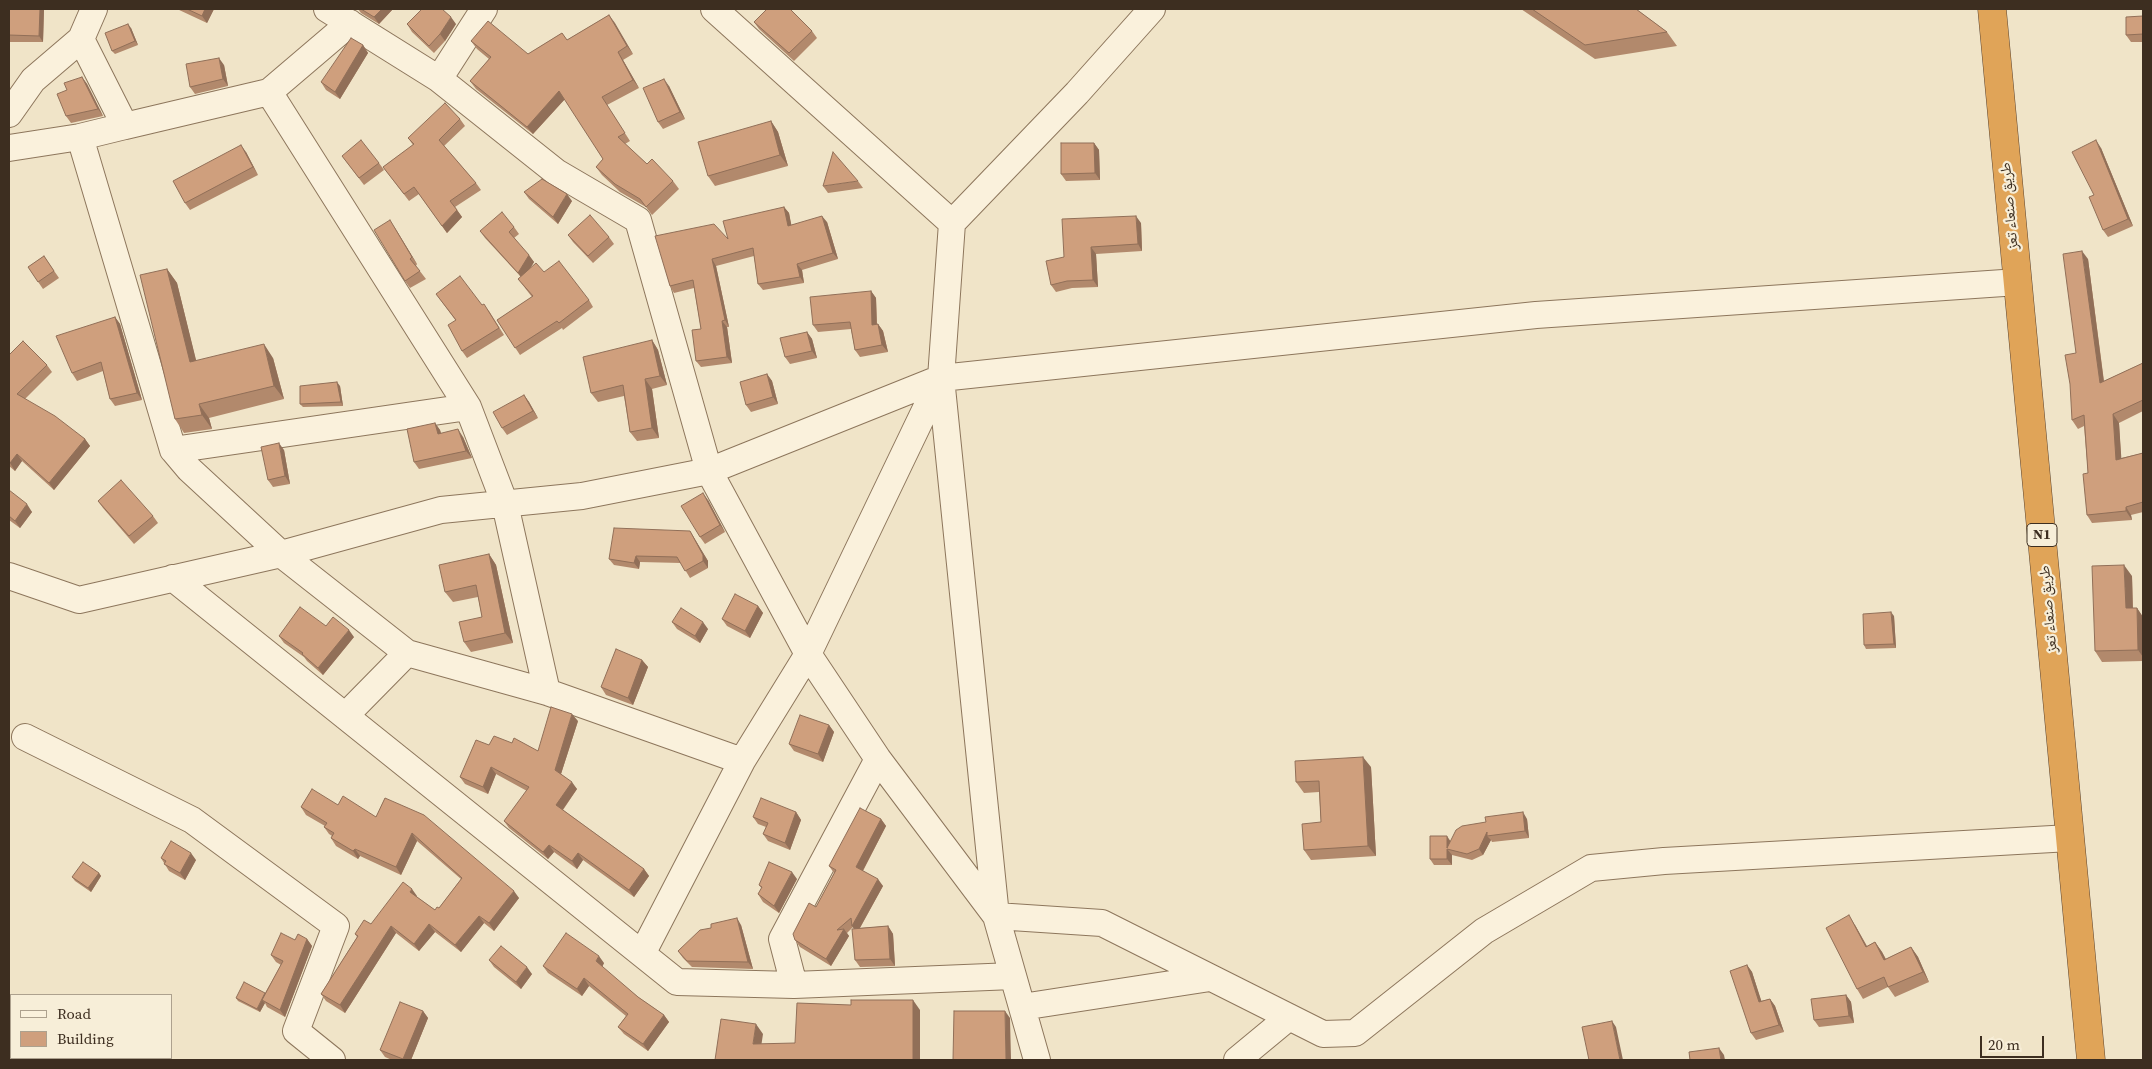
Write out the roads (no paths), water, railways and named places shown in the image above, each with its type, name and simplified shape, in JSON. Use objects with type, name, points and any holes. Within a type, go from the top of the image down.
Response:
[{"type":"highway","name":"طريق صنعاء تعز","points":[[1992,9],[2091,1060]]},
{"type":"street","points":[[9,114],[33,80],[82,39],[94,9]]},
{"type":"street","points":[[327,9],[439,79],[556,172],[638,220],[709,471],[808,654],[878,759],[996,916],[1102,923],[1324,1034],[1355,1034],[1484,931],[1590,868],[1674,860],[2070,838]]},
{"type":"street","points":[[714,9],[952,222]]},
{"type":"street","points":[[1037,1060],[996,916],[941,378],[952,222],[1077,93],[1152,9]]},
{"type":"street","points":[[439,79],[474,12]]},
{"type":"street","points":[[9,148],[80,138],[269,92],[350,23]]},
{"type":"street","points":[[82,39],[125,126]]},
{"type":"street","points":[[269,92],[468,406],[505,504],[547,692]]},
{"type":"street","points":[[80,138],[173,450],[189,469],[281,554],[407,653],[547,692],[742,761]]},
{"type":"street","points":[[9,576],[79,600],[281,554],[441,510],[582,496],[709,471],[941,378],[1536,315],[2018,282]]},
{"type":"street","points":[[642,954],[742,761],[808,654],[941,378]]},
{"type":"street","points":[[173,450],[468,406]]},
{"type":"street","points":[[173,578],[677,982],[794,985],[1013,976]]},
{"type":"street","points":[[345,716],[407,653]]},
{"type":"street","points":[[25,737],[192,820],[336,926],[296,1031],[332,1060]]},
{"type":"street","points":[[794,985],[782,939],[878,759]]},
{"type":"street","points":[[1022,1008],[1210,978]]},
{"type":"street","points":[[1237,1060],[1289,1018]]}]
